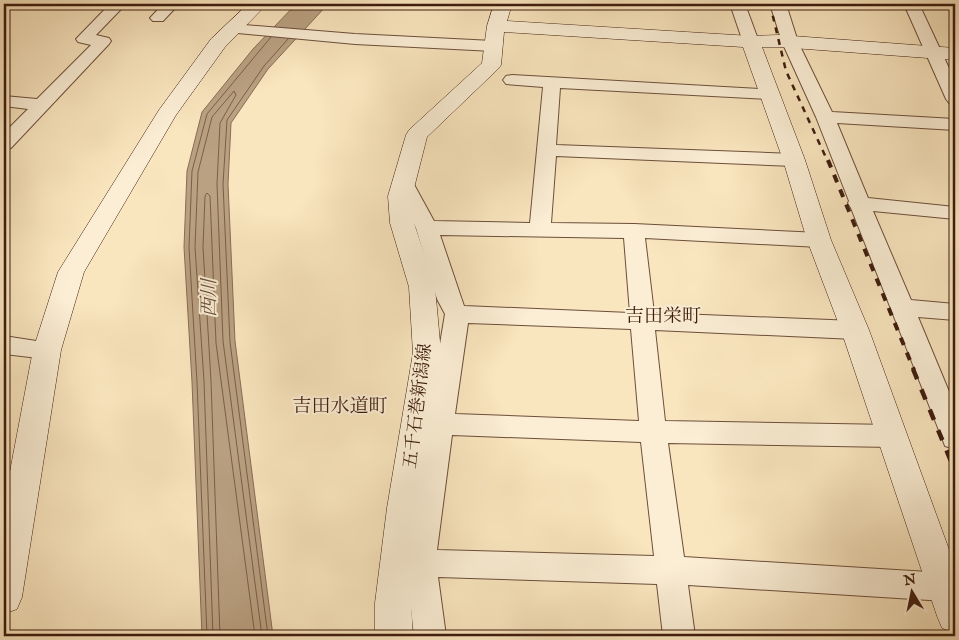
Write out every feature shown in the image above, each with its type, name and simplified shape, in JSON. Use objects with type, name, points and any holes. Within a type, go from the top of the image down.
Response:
[{"type":"street","points":[[4,144],[103,41],[84,39],[118,4]]},
{"type":"street","points":[[158,18],[171,4]]},
{"type":"street","points":[[4,597],[47,350],[71,272],[166,114],[218,43],[240,30],[258,4]]},
{"type":"street","points":[[421,562],[673,570],[950,602],[855,330],[819,240],[794,160],[737,4]]},
{"type":"street","points":[[778,4],[790,42],[825,118],[902,308],[950,411],[955,438]]},
{"type":"street","points":[[910,4],[955,99]]},
{"type":"street","points":[[240,30],[355,39],[497,25],[751,42],[790,42],[955,54]]},
{"type":"street","name":"五千石巻新潟線","points":[[394,636],[393,603],[395,584],[404,508],[427,353],[422,287],[402,223],[400,196],[417,135],[491,65],[497,25]]},
{"type":"street","points":[[512,80],[770,94]]},
{"type":"street","points":[[540,229],[552,82]]},
{"type":"street","points":[[4,101],[42,104]]},
{"type":"street","points":[[825,118],[955,124]]},
{"type":"street","points":[[546,150],[794,160]]},
{"type":"street","points":[[404,183],[427,228],[449,299],[457,314],[423,536],[421,562],[430,636]]},
{"type":"street","points":[[858,203],[955,213]]},
{"type":"street","points":[[427,228],[634,230],[819,240]]},
{"type":"street","points":[[634,230],[653,432],[673,570],[679,636]]},
{"type":"street","points":[[902,308],[955,312]]},
{"type":"street","points":[[457,314],[855,330]]},
{"type":"street","points":[[4,345],[47,350]]},
{"type":"street","points":[[439,424],[653,432],[892,436]]},
{"type":"water","name":"西川","points":[[296,4],[328,4],[268,69],[231,123],[228,184],[235,341],[273,636],[202,636],[192,382],[184,247],[187,171],[202,112],[253,49]]},
{"type":"railway","points":[[770,4],[786,71],[828,162]]},
{"type":"railway","points":[[828,160],[914,370]]},
{"type":"railway","points":[[913,369],[955,471]]},
{"type":"district","name":"吉田栄町","points":[[663,315]]},
{"type":"district","name":"吉田水道町","points":[[340,405]]}]
